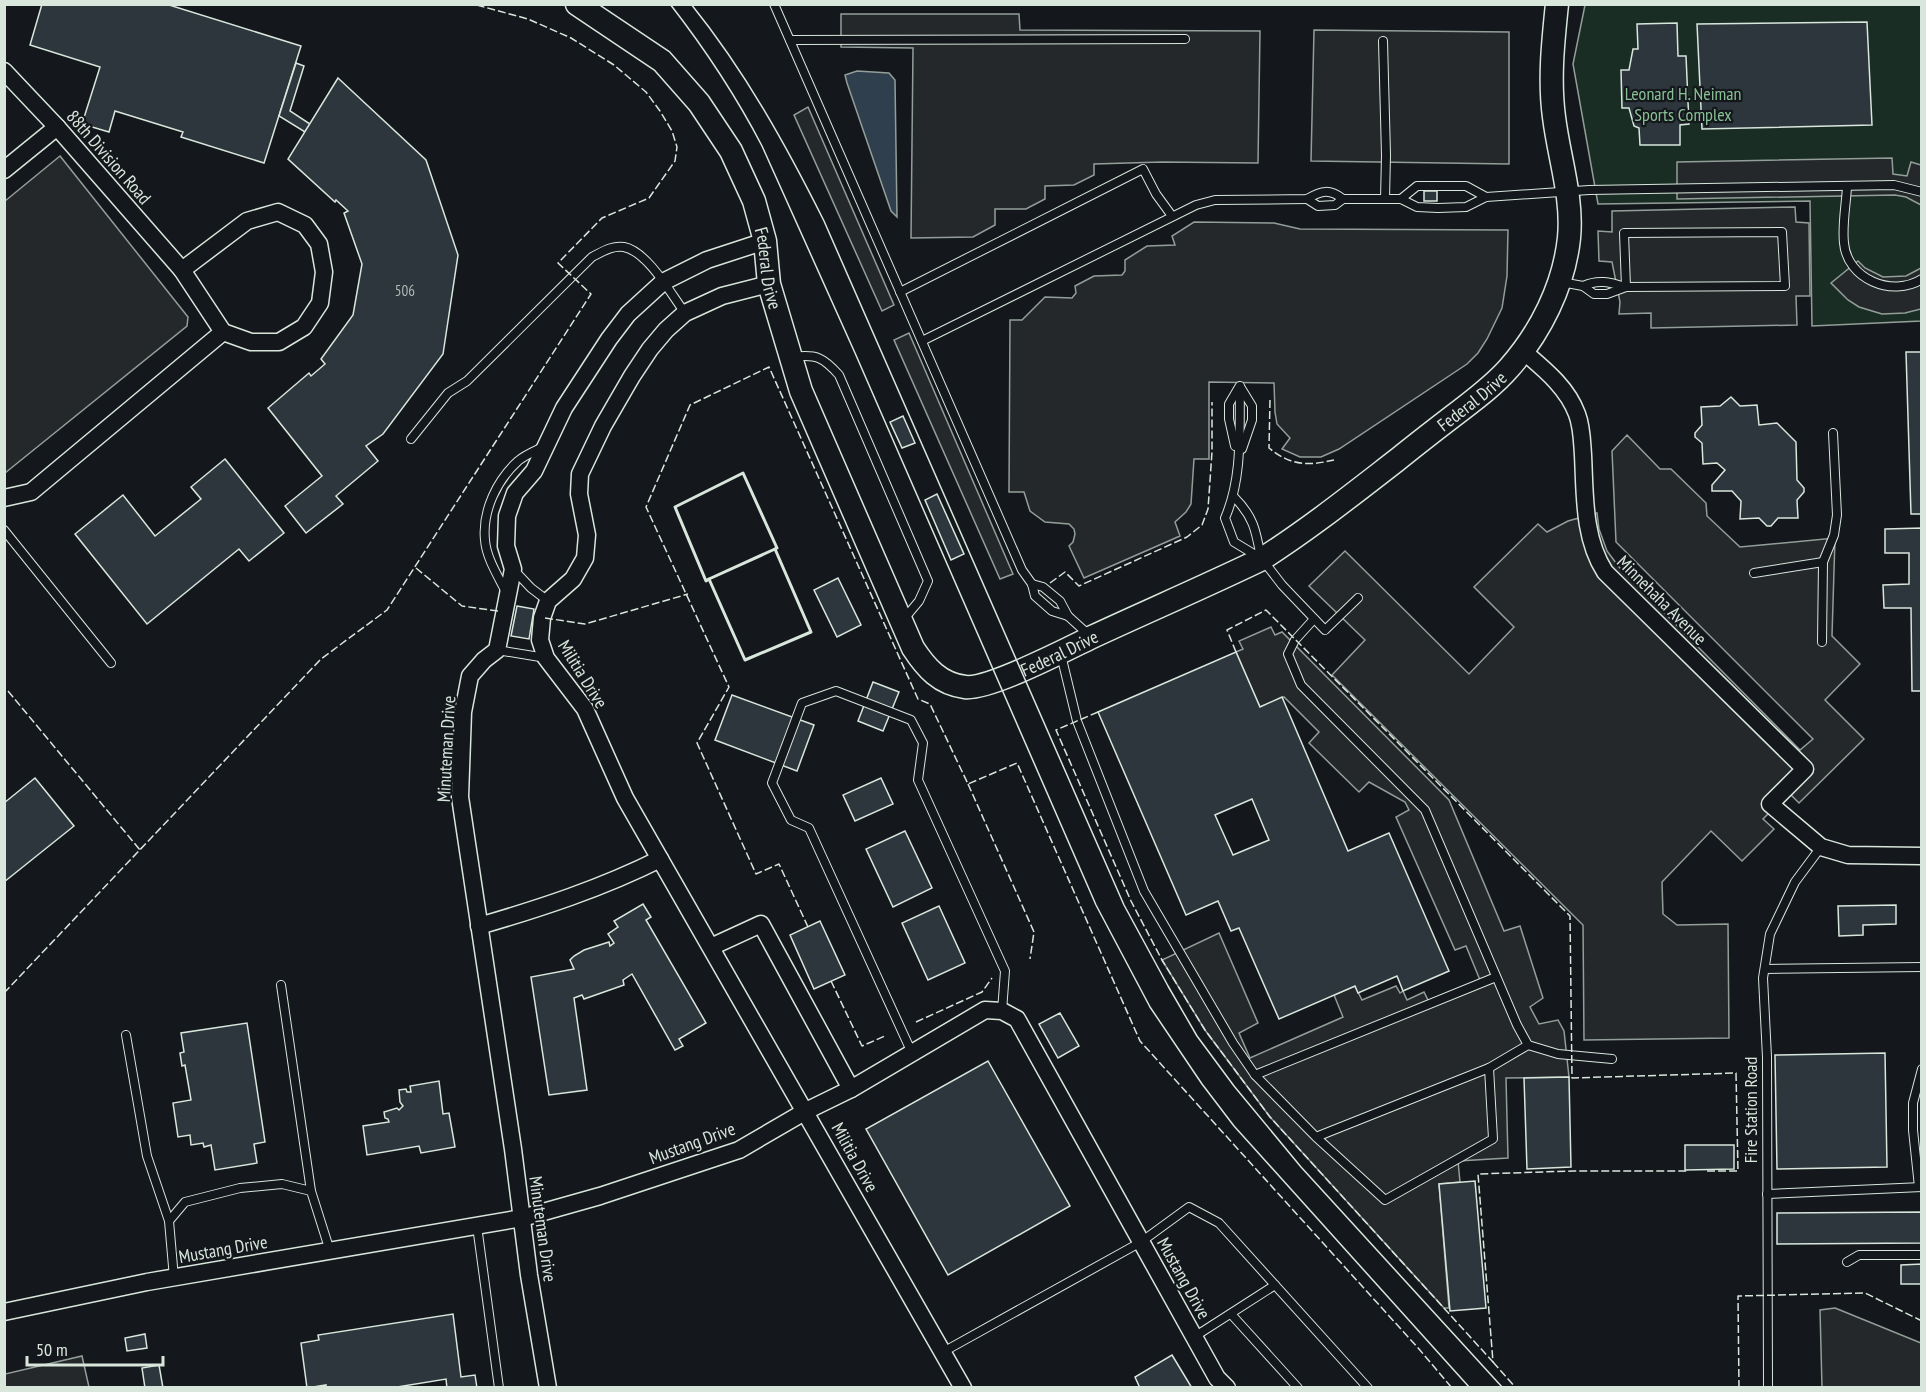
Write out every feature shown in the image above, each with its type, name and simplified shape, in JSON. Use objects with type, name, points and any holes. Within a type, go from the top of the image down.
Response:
[{"type":"street","name":"Federal Drive","points":[[577,4],[662,61],[699,103],[731,151],[754,201],[765,241],[769,284],[801,391],[902,622],[924,665],[946,682],[967,688],[984,685],[1060,652],[1262,559],[1315,522],[1487,389],[1508,370],[1539,327],[1559,282],[1569,239],[1570,215],[1553,116],[1551,58],[1557,4]]},
{"type":"street","name":"88th Division Road","points":[[4,70],[182,270]]},
{"type":"street","points":[[4,170],[57,127]]},
{"type":"street","points":[[278,212],[305,225],[319,244],[324,272],[320,303],[304,327],[279,342],[250,342],[223,332],[182,270],[247,221],[278,212]]},
{"type":"street","points":[[497,650],[513,569],[506,546],[507,516],[515,493],[534,471],[564,408],[609,339],[628,314],[663,282],[707,260],[765,241]]},
{"type":"street","points":[[548,601],[573,579],[585,558],[586,535],[579,494],[580,474],[589,453],[632,376],[650,349],[685,313],[722,296],[769,284]]},
{"type":"street","points":[[4,498],[31,492],[223,332]]},
{"type":"street","name":"Minnehaha Avenue","points":[[1523,351],[1561,386],[1577,413],[1581,429],[1588,525],[1594,552],[1605,572],[1805,769],[1770,804],[1821,847]]},
{"type":"street","name":"Militia Drive","points":[[548,601],[542,618],[540,640],[546,658],[585,709],[625,798],[963,1388]]},
{"type":"street","name":"Minuteman Drive","points":[[497,650],[484,660],[470,676],[463,712],[460,797],[548,1388]]},
{"type":"street","points":[[1821,847],[1848,855],[1922,856]]},
{"type":"street","points":[[479,926],[570,898],[623,878],[660,859]]},
{"type":"street","points":[[711,947],[761,924],[851,1089]]},
{"type":"street","name":"Mustang Drive","points":[[4,1312],[174,1278],[522,1218],[600,1196],[739,1150],[806,1111],[851,1089],[985,1010],[1002,1011],[1017,1019],[1217,1378],[1227,1388]]},
{"type":"lane","points":[[774,4],[1022,570],[1032,584],[1035,596],[1052,611],[1068,616],[1092,637]]},
{"type":"lane","points":[[790,40],[1185,39]]},
{"type":"lane","points":[[1383,41],[1385,199]]},
{"type":"lane","points":[[900,292],[1143,169],[1156,194],[1172,216]]},
{"type":"lane","points":[[1307,199],[1318,206],[1335,205],[1343,200],[1401,199],[1417,207],[1438,208],[1466,207],[1486,197],[1567,192],[1894,185],[1922,192]]},
{"type":"lane","points":[[1401,199],[1417,186],[1466,186],[1486,197]]},
{"type":"lane","points":[[1847,187],[1844,244],[1851,264],[1871,282],[1888,288],[1912,285],[1922,279]]},
{"type":"lane","points":[[922,341],[1196,205],[1215,200],[1307,199],[1317,193],[1334,192],[1343,200]]},
{"type":"lane","points":[[1559,282],[1583,286],[1594,294],[1606,294],[1626,287],[1785,286],[1782,232],[1624,233],[1626,287]]},
{"type":"lane","points":[[411,439],[448,393],[467,381],[592,257],[611,248],[624,247],[642,258],[685,313]]},
{"type":"lane","points":[[790,357],[811,355],[827,362],[839,375],[928,581],[919,601],[902,622]]},
{"type":"lane","points":[[1238,458],[1229,419],[1229,404],[1240,386],[1252,406],[1252,420],[1238,458],[1234,497],[1225,518],[1234,542],[1262,559],[1282,585],[1325,630],[1358,598]]},
{"type":"lane","points":[[1822,642],[1823,562],[1834,535],[1837,515],[1833,433]]},
{"type":"lane","points":[[507,595],[484,540],[487,515],[496,487],[519,460],[546,446]]},
{"type":"lane","points":[[1234,497],[1247,510],[1256,527],[1262,559]]},
{"type":"lane","points":[[4,530],[111,663]]},
{"type":"lane","points":[[1754,573],[1823,562]]},
{"type":"lane","points":[[513,569],[531,588],[548,601]]},
{"type":"lane","points":[[1314,619],[1295,640],[1288,654],[1301,685],[1425,810],[1516,1025],[1528,1045],[1558,1054],[1612,1059]]},
{"type":"lane","points":[[497,650],[546,658]]},
{"type":"lane","points":[[1060,652],[1077,722],[1144,891],[1233,1043],[1255,1075],[1317,1137],[1385,1200],[1493,1139],[1490,1068]]},
{"type":"lane","points":[[912,1053],[809,828],[791,820],[772,783],[802,703],[836,691],[911,720],[923,743],[918,780],[1005,971],[1002,1011]]},
{"type":"lane","name":"Fire Station Road","points":[[1768,1388],[1767,1057],[1763,978],[1770,934],[1795,882],[1821,847]]},
{"type":"lane","points":[[1765,969],[1922,967]]},
{"type":"lane","points":[[1255,1075],[1496,977]]},
{"type":"lane","points":[[281,985],[311,1191],[330,1251]]},
{"type":"lane","points":[[126,1035],[147,1156],[169,1221],[174,1278]]},
{"type":"lane","points":[[1317,1137],[1490,1068],[1528,1045]]},
{"type":"lane","points":[[1767,1194],[1920,1187],[1912,1130],[1913,1103],[1922,1069]]},
{"type":"lane","points":[[169,1221],[185,1202],[240,1188],[282,1184],[311,1191]]},
{"type":"lane","points":[[943,1352],[1141,1242],[1189,1207],[1219,1223],[1368,1388]]},
{"type":"lane","points":[[477,1226],[499,1388]]},
{"type":"lane","points":[[1847,1262],[1859,1255],[1922,1255]]},
{"type":"lane","points":[[1194,1337],[1275,1285]]},
{"type":"lane","points":[[1231,1314],[1298,1388]]},
{"type":"green space","name":"Leonard H. Neiman Sports Complex","points":[[1585,5],[1921,5],[1921,321],[1812,326],[1810,201],[1598,204],[1573,64]]},
{"type":"shaded area","points":[[841,14],[1019,14],[1020,30],[1260,31],[1258,163],[1094,164],[1094,175],[1074,185],[1045,186],[1045,199],[1026,209],[995,209],[995,225],[973,237],[911,238],[913,48],[841,47]]},
{"type":"shaded area","points":[[1314,30],[1509,32],[1509,164],[1311,161]]},
{"type":"shaded area","points":[[808,107],[894,305],[882,311],[794,115]]},
{"type":"shaded area","points":[[60,156],[188,317],[187,326],[5,473],[5,201]]},
{"type":"shaded area","points":[[1892,158],[1893,174],[1907,176],[1911,162],[1921,165],[1921,205],[1906,197],[1895,195],[1677,199],[1677,162]]},
{"type":"shaded area","points":[[1795,207],[1796,222],[1809,223],[1810,296],[1796,296],[1797,325],[1651,328],[1651,313],[1619,314],[1620,302],[1612,262],[1599,261],[1598,231],[1612,232],[1612,211]]},
{"type":"shaded area","points":[[1194,222],[1274,223],[1300,229],[1508,230],[1507,276],[1502,308],[1487,339],[1467,364],[1339,449],[1321,457],[1300,457],[1282,449],[1290,438],[1277,424],[1274,383],[1209,382],[1209,459],[1194,459],[1191,504],[1175,522],[1180,536],[1084,578],[1069,546],[1073,542],[1074,529],[1069,524],[1045,522],[1030,511],[1024,492],[1009,492],[1010,320],[1022,320],[1045,297],[1072,298],[1076,293],[1075,286],[1094,276],[1122,275],[1125,271],[1125,260],[1147,246],[1175,245],[1172,236]]},
{"type":"shaded area","points":[[1858,261],[1865,268],[1883,277],[1906,276],[1921,268],[1921,309],[1905,313],[1882,314],[1859,307],[1848,300],[1831,283]]},
{"type":"shaded area","points":[[909,333],[1013,574],[1000,579],[894,340]]},
{"type":"shaded area","points":[[1627,435],[1660,469],[1671,469],[1706,503],[1707,516],[1740,547],[1835,538],[1832,636],[1860,664],[1825,700],[1864,739],[1799,803],[1789,793],[1763,819],[1774,829],[1742,861],[1711,831],[1662,882],[1663,914],[1677,925],[1728,924],[1729,1038],[1584,1040],[1583,925],[1332,675],[1365,640],[1309,586],[1345,551],[1469,674],[1514,627],[1474,587],[1538,524],[1547,532],[1568,521],[1597,513],[1599,529],[1607,551],[1619,567],[1800,750],[1813,739],[1616,542],[1612,451]]},
{"type":"shaded area","points":[[1271,627],[1275,635],[1282,632],[1449,800],[1504,931],[1520,926],[1543,998],[1530,1007],[1539,1024],[1558,1020],[1564,1031],[1569,1077],[1506,1078],[1508,1158],[1458,1161],[1460,1182],[1439,1184],[1449,1308],[1444,1308],[1270,1117],[1205,1030],[1162,960],[1219,933],[1258,1023],[1239,1033],[1250,1058],[1343,1017],[1334,995],[1355,986],[1362,1000],[1396,986],[1400,993],[1403,991],[1407,1000],[1424,992],[1429,1002],[1480,980],[1466,946],[1455,950],[1396,817],[1409,810],[1405,802],[1369,782],[1359,792],[1309,743],[1319,732],[1284,697],[1260,707],[1236,652],[1243,649],[1239,641]]},
{"type":"shaded area","points":[[1835,1308],[1921,1343],[1921,1387],[1822,1387],[1820,1310]]},
{"type":"shaded area","points":[[82,1356],[89,1387],[5,1387],[5,1374]]},
{"type":"water","points":[[857,71],[889,73],[895,80],[897,217],[891,211],[847,83],[845,75]]},
{"type":"building","points":[[42,4],[166,4],[301,46],[264,163],[181,137],[183,132],[115,111],[109,132],[82,124],[100,67],[30,45]]},
{"type":"building","points":[[1867,22],[1872,125],[1702,129],[1697,24]]},
{"type":"building","points":[[1677,23],[1678,56],[1686,56],[1689,124],[1680,125],[1680,145],[1640,145],[1639,128],[1634,126],[1629,108],[1622,108],[1621,70],[1629,70],[1633,49],[1638,49],[1637,24]]},
{"type":"building","points":[[296,63],[304,66],[290,111],[310,124],[305,132],[279,116]]},
{"type":"building","points":[[338,78],[426,160],[458,255],[443,354],[383,434],[366,446],[378,461],[336,496],[343,504],[306,533],[285,506],[322,476],[268,408],[309,373],[311,376],[325,364],[321,359],[353,315],[362,264],[344,213],[348,211],[288,159]]},
{"type":"building","points":[[1424,191],[1437,191],[1437,201],[1424,201]]},
{"type":"building","points":[[1906,352],[1922,352],[1922,514],[1911,514]]},
{"type":"building","points":[[1731,397],[1740,406],[1757,405],[1759,425],[1777,423],[1796,442],[1797,480],[1804,488],[1804,492],[1797,500],[1798,518],[1778,518],[1771,526],[1767,526],[1759,518],[1740,519],[1741,501],[1732,491],[1712,491],[1712,485],[1725,470],[1717,463],[1703,464],[1702,443],[1695,437],[1695,433],[1702,425],[1701,407],[1720,406]]},
{"type":"building","points":[[903,416],[915,443],[902,448],[890,422]]},
{"type":"building","points":[[225,459],[284,533],[249,561],[239,549],[147,624],[75,534],[123,495],[155,536],[201,499],[191,487]]},
{"type":"building","points":[[937,494],[964,554],[951,560],[925,500]]},
{"type":"building","points":[[1922,528],[1922,691],[1912,691],[1911,608],[1884,608],[1883,585],[1909,584],[1909,553],[1885,553],[1885,529]]},
{"type":"building","points":[[838,578],[861,625],[837,637],[814,590]]},
{"type":"building","points":[[517,606],[534,609],[529,639],[511,636]]},
{"type":"building","points":[[1236,652],[1260,707],[1282,697],[1348,851],[1389,833],[1449,971],[1403,991],[1397,976],[1358,993],[1355,986],[1279,1019],[1239,928],[1231,931],[1218,901],[1186,915],[1098,712]],"holes":[[[1252,799],[1269,840],[1233,855],[1215,815]]]},
{"type":"building","points":[[873,682],[899,692],[883,731],[858,721]]},
{"type":"building","points":[[732,695],[814,725],[797,771],[715,740]]},
{"type":"building","points":[[35,778],[74,826],[4,882],[4,803]]},
{"type":"building","points":[[881,778],[893,804],[855,821],[843,795]]},
{"type":"building","points":[[905,831],[932,888],[893,907],[866,849]]},
{"type":"building","points":[[643,904],[651,917],[646,920],[706,1023],[679,1039],[683,1046],[675,1050],[632,974],[623,980],[624,985],[584,999],[582,995],[574,998],[587,1090],[549,1095],[531,977],[574,969],[570,960],[574,956],[584,950],[609,942],[610,946],[614,943],[608,934],[618,927],[614,921]]},
{"type":"building","points":[[1896,905],[1896,924],[1863,925],[1863,935],[1839,936],[1838,906]]},
{"type":"building","points":[[939,906],[965,963],[928,980],[902,923]]},
{"type":"building","points":[[820,921],[845,975],[814,989],[790,935]]},
{"type":"building","points":[[1060,1013],[1079,1046],[1058,1058],[1039,1024]]},
{"type":"building","points":[[247,1023],[265,1142],[254,1144],[257,1163],[215,1170],[211,1145],[204,1147],[203,1143],[191,1145],[190,1135],[178,1137],[173,1103],[191,1100],[185,1065],[182,1066],[180,1053],[184,1052],[181,1033]]},
{"type":"building","points":[[1885,1053],[1887,1167],[1777,1169],[1775,1055]]},
{"type":"building","points":[[988,1061],[1070,1206],[948,1275],[866,1129]]},
{"type":"building","points":[[1569,1077],[1571,1167],[1527,1169],[1524,1078]]},
{"type":"building","points":[[439,1081],[443,1114],[449,1113],[455,1147],[421,1153],[419,1146],[367,1155],[363,1126],[389,1122],[384,1112],[397,1108],[399,1110],[403,1106],[400,1102],[399,1090],[406,1089],[407,1092],[411,1092],[410,1086]]},
{"type":"building","points":[[1685,1145],[1734,1145],[1734,1169],[1685,1170]]},
{"type":"building","points":[[1475,1181],[1486,1308],[1450,1311],[1439,1184]]},
{"type":"building","points":[[1922,1212],[1922,1243],[1777,1244],[1777,1213]]},
{"type":"building","points":[[1922,1264],[1922,1284],[1901,1284],[1901,1265]]},
{"type":"building","points":[[453,1314],[461,1377],[475,1375],[477,1388],[447,1388],[446,1379],[391,1388],[326,1388],[326,1385],[307,1388],[301,1343],[319,1340],[318,1335]]},
{"type":"building","points":[[145,1334],[147,1348],[127,1351],[125,1338]]},
{"type":"building","points":[[1172,1355],[1192,1388],[1140,1388],[1135,1377]]},
{"type":"building","points":[[159,1365],[163,1388],[145,1388],[142,1368]]},
{"type":"tram line","points":[[670,4],[719,73],[762,146],[1096,905],[1150,1007],[1202,1084],[1234,1126],[1470,1388]]},
{"type":"tram line","points":[[691,4],[711,29],[764,109],[824,221],[1124,905],[1197,1036],[1234,1086],[1301,1167],[1503,1388]]},
{"type":"fence","points":[[4,993],[321,659],[387,610],[591,294],[558,263],[602,218],[649,198],[675,161],[677,147],[672,131],[660,111],[646,92],[614,65],[571,38],[528,19],[473,4]]},
{"type":"fence","points":[[808,927],[779,864],[756,874],[697,743],[729,687],[646,507],[690,405],[769,367],[918,699],[930,704],[968,784],[1017,763],[1140,1041],[1452,1388]]},
{"type":"fence","points":[[1270,400],[1269,448],[1285,458],[1300,463],[1334,460]]},
{"type":"fence","points":[[1050,583],[1065,572],[1079,586],[1187,537],[1202,525],[1208,509],[1212,452],[1212,402]]},
{"type":"fence","points":[[416,568],[462,606],[498,611]]},
{"type":"fence","points":[[545,618],[585,624],[688,594]]},
{"type":"fence","points":[[1236,652],[1227,630],[1266,610],[1570,916],[1572,1078],[1736,1073],[1738,1171],[1707,1171]]},
{"type":"fence","points":[[8,691],[140,850]]},
{"type":"fence","points":[[1098,712],[1056,730],[1131,901],[1162,960],[1205,1030],[1270,1117],[1493,1362],[1478,1174],[1689,1171]]},
{"type":"fence","points":[[968,784],[1034,932],[1030,959]]},
{"type":"fence","points":[[916,1022],[982,992],[992,978]]},
{"type":"fence","points":[[831,981],[862,1046],[885,1036]]},
{"type":"fence","points":[[1739,1388],[1738,1296],[1865,1293],[1922,1321]]},
{"type":"fence","points":[[1493,1362],[1516,1388]]},
{"type":"wall","points":[[743,473],[811,632],[745,660],[709,579],[706,581],[675,507],[743,473]]},
{"type":"wall","points":[[709,579],[775,549]]}]
